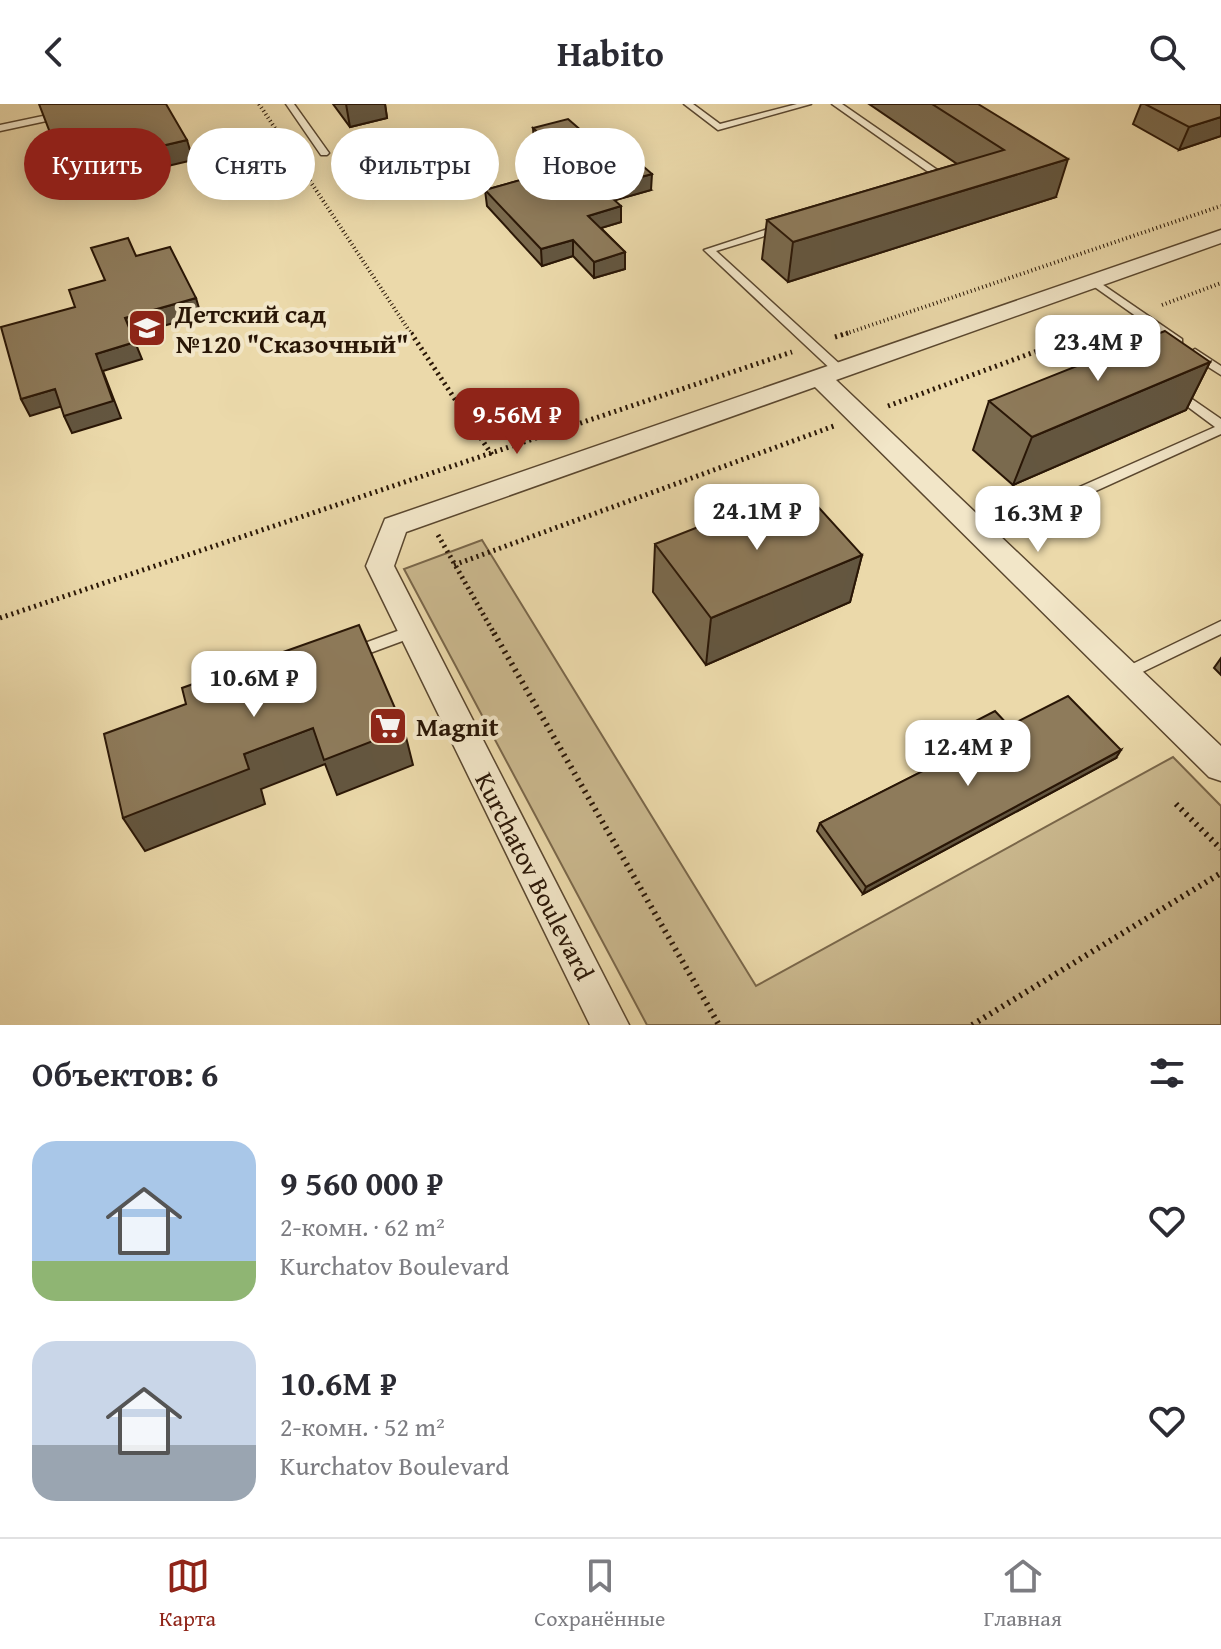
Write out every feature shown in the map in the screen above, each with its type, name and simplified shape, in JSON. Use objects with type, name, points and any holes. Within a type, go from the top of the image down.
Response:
[{"type":"street","name":"Kurchatov Boulevard","points":[[610,1025],[380,566],[395,526],[1221,236]]},
{"type":"street","points":[[829,374],[860,417],[1221,767]]},
{"type":"lane","points":[[290,104],[324,153]]},
{"type":"lane","points":[[688,104],[718,127],[807,104]]},
{"type":"lane","points":[[836,104],[944,178],[929,183]]},
{"type":"lane","points":[[0,128],[70,113]]},
{"type":"lane","points":[[797,223],[709,250],[812,345],[829,374]]},
{"type":"lane","points":[[1093,281],[1221,371]]},
{"type":"lane","points":[[1150,338],[1154,324]]},
{"type":"lane","points":[[983,536],[1221,427],[1164,383]]},
{"type":"lane","points":[[1125,674],[1221,627]]},
{"type":"lane","points":[[340,658],[411,632]]},
{"type":"path","points":[[259,104],[492,455]]},
{"type":"path","points":[[0,618],[492,455],[1221,206]]},
{"type":"path","points":[[454,565],[1221,283]]},
{"type":"path","points":[[408,482],[719,1025]]},
{"type":"path","points":[[1176,804],[1221,849]]},
{"type":"path","points":[[972,1025],[1221,873]]},
{"type":"shaded area","points":[[482,540],[756,986],[1173,757],[1221,806],[1221,1025],[647,1025],[404,569]]},
{"type":"building","points":[[39,104],[166,104],[187,140],[171,144],[171,128],[48,128]]},
{"type":"building","points":[[932,104],[978,104],[1068,159],[793,242],[767,220],[1004,150]]},
{"type":"building","points":[[1145,104],[1221,104],[1221,117],[1189,127]]},
{"type":"building","points":[[568,119],[578,128],[533,128]]},
{"type":"building","points":[[515,182],[515,200],[614,200],[621,206],[588,216],[625,252],[594,262],[573,240],[541,249],[494,200],[499,200],[499,186]]},
{"type":"building","points":[[128,238],[136,256],[170,247],[196,298],[125,318],[135,342],[96,354],[113,401],[64,416],[55,389],[21,399],[1,327],[75,307],[69,290],[105,280],[91,248]]},
{"type":"building","points":[[1165,331],[1210,362],[1032,437],[989,401]]},
{"type":"building","points":[[800,487],[862,555],[711,618],[655,544]]},
{"type":"building","points":[[359,625],[404,729],[324,760],[313,728],[244,754],[249,769],[123,818],[104,734],[186,704],[182,688]]},
{"type":"building","points":[[1068,696],[1121,750],[866,887],[820,823],[978,743],[964,727],[995,711],[1009,726]]},
{"type":"place","name":"Детский сад №120 \"Сказочный\"","points":[[147,328]]},
{"type":"place","name":"Magnit","points":[[388,726]]}]
